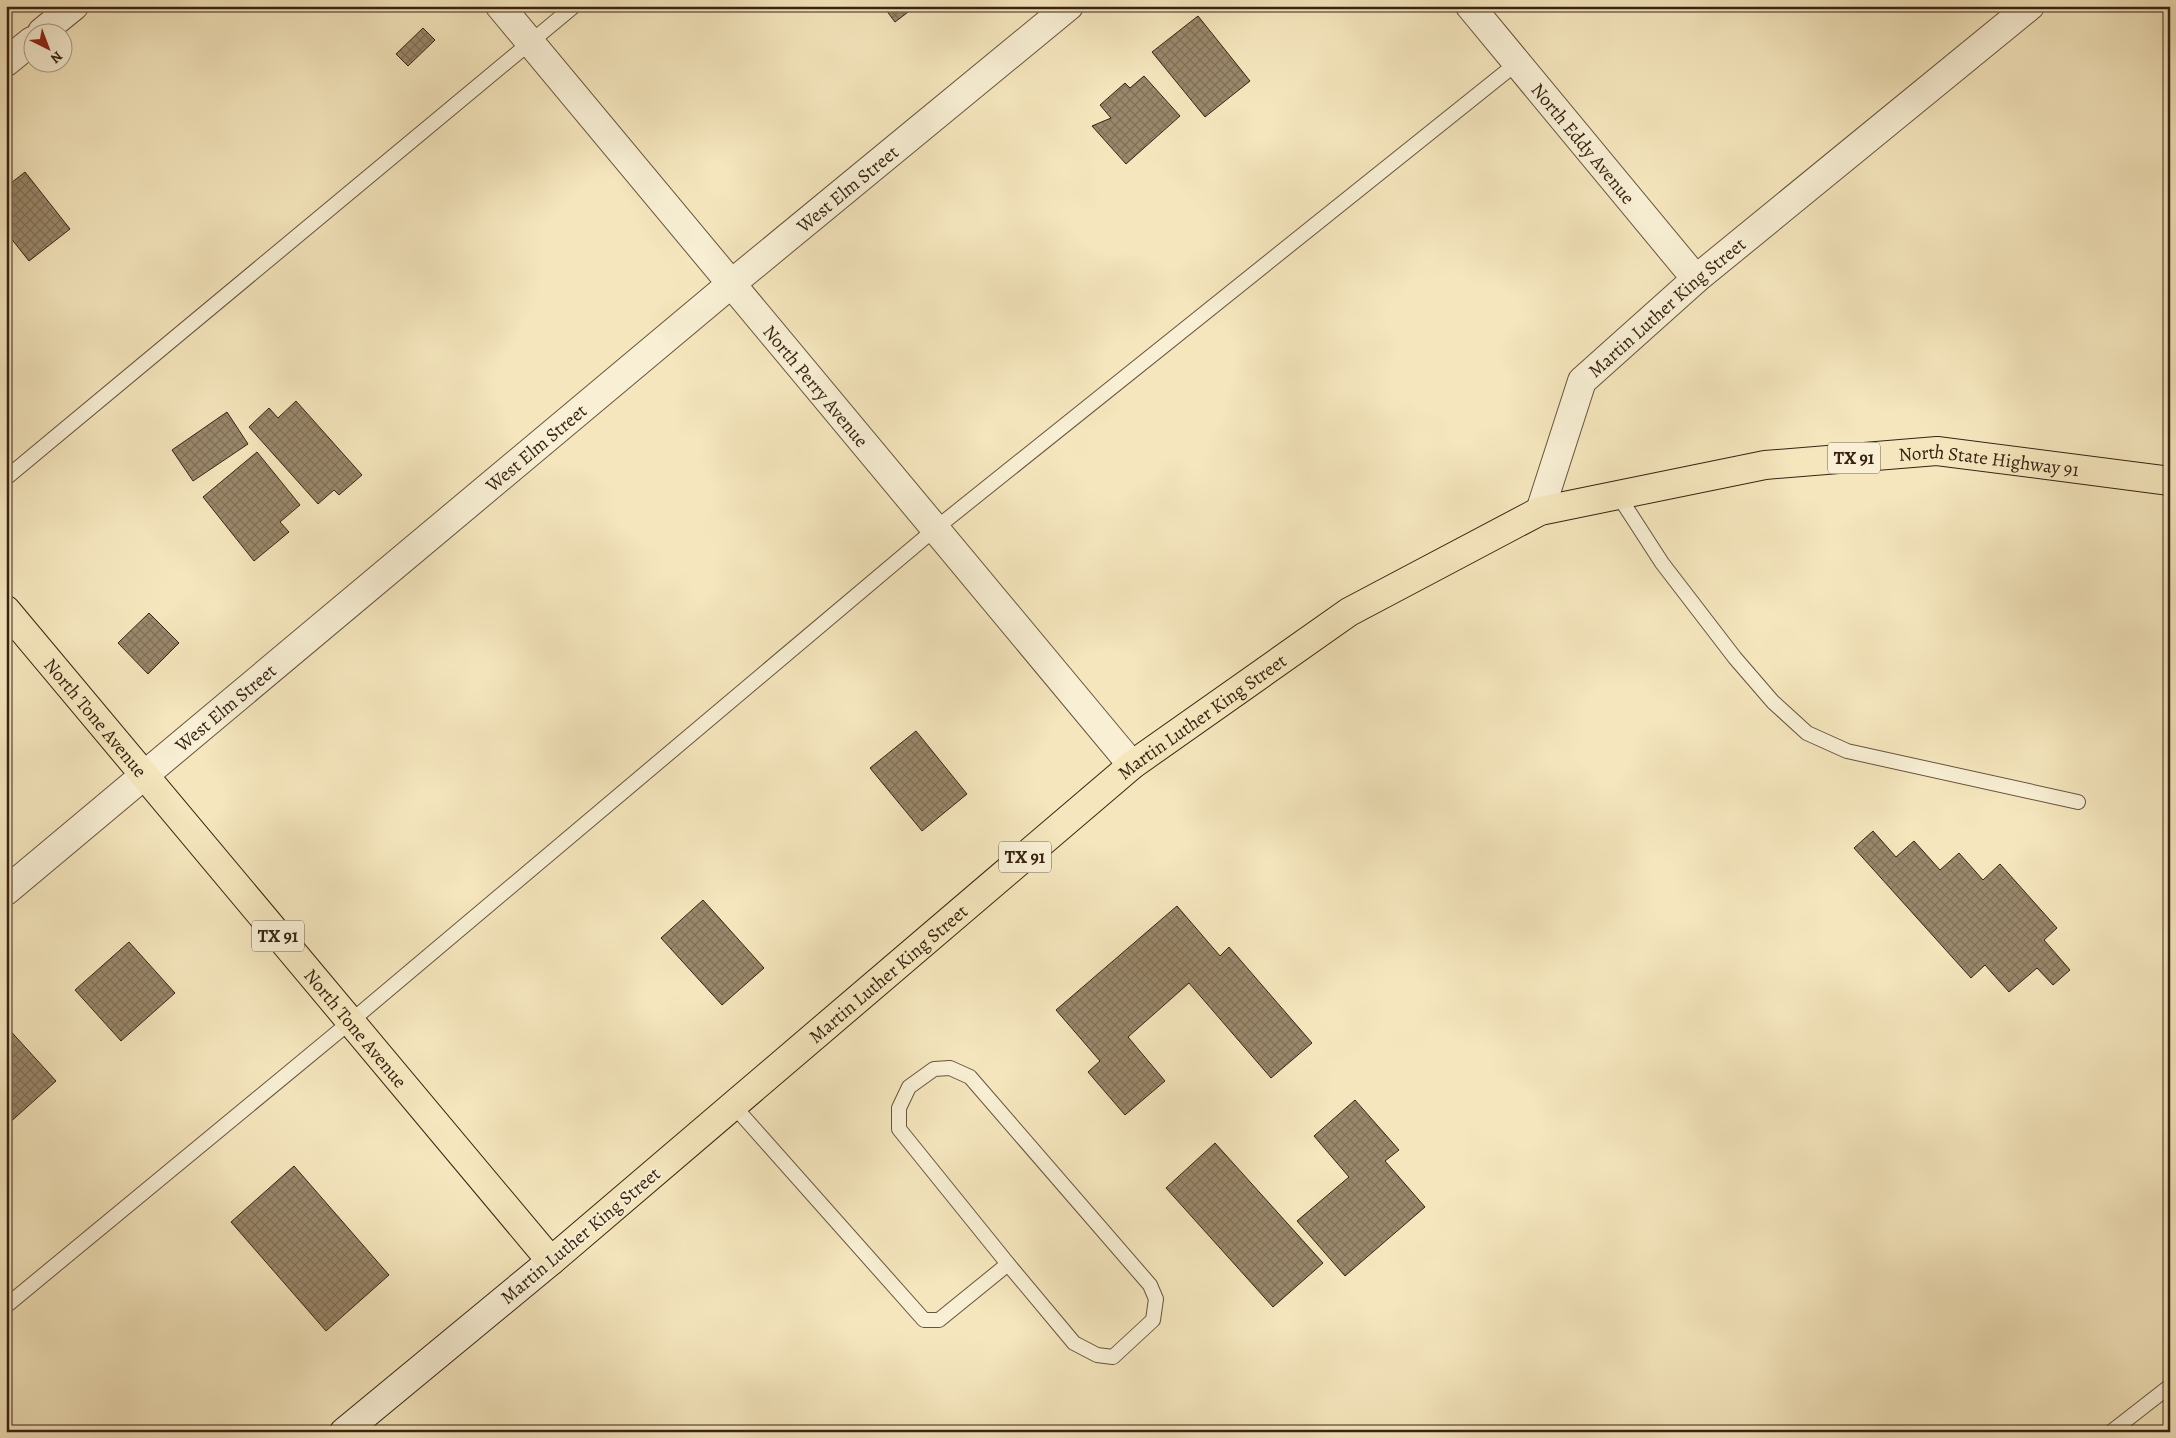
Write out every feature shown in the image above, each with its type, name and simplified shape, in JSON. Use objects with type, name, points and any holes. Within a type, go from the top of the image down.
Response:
[{"type":"main road","name":"North State Highway 91","points":[[1540,511],[1765,465],[1937,451],[2170,481]]},
{"type":"main road","name":"Martin Luther King Street","points":[[551,1261],[1132,765],[1349,612],[1540,511]]},
{"type":"main road","name":"North Tone Avenue","points":[[6,610],[551,1261]]},
{"type":"street","points":[[54,22],[74,6]]},
{"type":"street","name":"North Perry Avenue","points":[[500,6],[1132,765]]},
{"type":"street","name":"West Elm Street","points":[[6,891],[731,284],[1069,6]]},
{"type":"street","name":"North Eddy Avenue","points":[[1470,6],[1696,278]]},
{"type":"street","name":"Martin Luther King Street","points":[[1540,511],[1582,381],[1696,278],[2030,6]]},
{"type":"street","points":[[6,62],[22,48]]},
{"type":"street","name":"Martin Luther King Street","points":[[344,1432],[551,1261]]},
{"type":"lane","points":[[6,478],[574,6]]},
{"type":"lane","points":[[6,1306],[350,1022],[935,529],[1517,63]]},
{"type":"lane","points":[[1618,495],[1662,564],[1735,658],[1773,702],[1807,732],[1846,751],[2078,802]]},
{"type":"lane","points":[[934,1068],[950,1068],[970,1077],[1150,1285],[1156,1299],[1154,1320],[1113,1357],[1097,1355],[1074,1343],[1008,1264],[899,1129],[899,1108],[909,1087],[934,1068]]},
{"type":"lane","points":[[733,1105],[924,1320],[939,1320],[1008,1264]]},
{"type":"lane","points":[[2111,1432],[2170,1386]]},
{"type":"building","points":[[883,6],[916,6],[895,22]]},
{"type":"building","points":[[1198,16],[1250,81],[1205,117],[1152,52]]},
{"type":"building","points":[[423,28],[435,40],[408,66],[396,54]]},
{"type":"building","points":[[1144,76],[1180,116],[1126,164],[1092,126],[1111,118],[1100,105],[1125,83],[1130,88]]},
{"type":"building","points":[[25,172],[70,229],[29,261],[6,232],[6,187]]},
{"type":"building","points":[[296,401],[362,475],[339,495],[334,490],[318,504],[249,427],[269,408],[278,418]]},
{"type":"building","points":[[227,412],[248,444],[193,481],[172,450]]},
{"type":"building","points":[[257,452],[300,505],[280,522],[289,532],[254,561],[203,497]]},
{"type":"building","points":[[149,613],[179,643],[148,674],[118,643]]},
{"type":"building","points":[[916,731],[967,794],[922,831],[870,768]]},
{"type":"building","points":[[1873,831],[1896,857],[1914,841],[1940,870],[1959,853],[1983,880],[2000,864],[2057,928],[2044,940],[2070,970],[2053,985],[2037,968],[2009,992],[1985,965],[1971,978],[1854,848]]},
{"type":"building","points":[[703,900],[764,968],[722,1005],[661,938]]},
{"type":"building","points":[[1177,906],[1220,956],[1229,947],[1312,1043],[1271,1078],[1189,983],[1128,1037],[1165,1081],[1125,1115],[1088,1072],[1100,1061],[1056,1010]]},
{"type":"building","points":[[129,942],[175,993],[121,1041],[75,990]]},
{"type":"building","points":[[6,1026],[56,1081],[7,1125],[6,1123]]},
{"type":"building","points":[[1355,1100],[1399,1150],[1385,1161],[1425,1207],[1345,1276],[1297,1221],[1349,1177],[1314,1136]]},
{"type":"building","points":[[1215,1143],[1323,1263],[1273,1307],[1166,1188]]},
{"type":"building","points":[[294,1166],[389,1275],[326,1331],[231,1222]]}]
